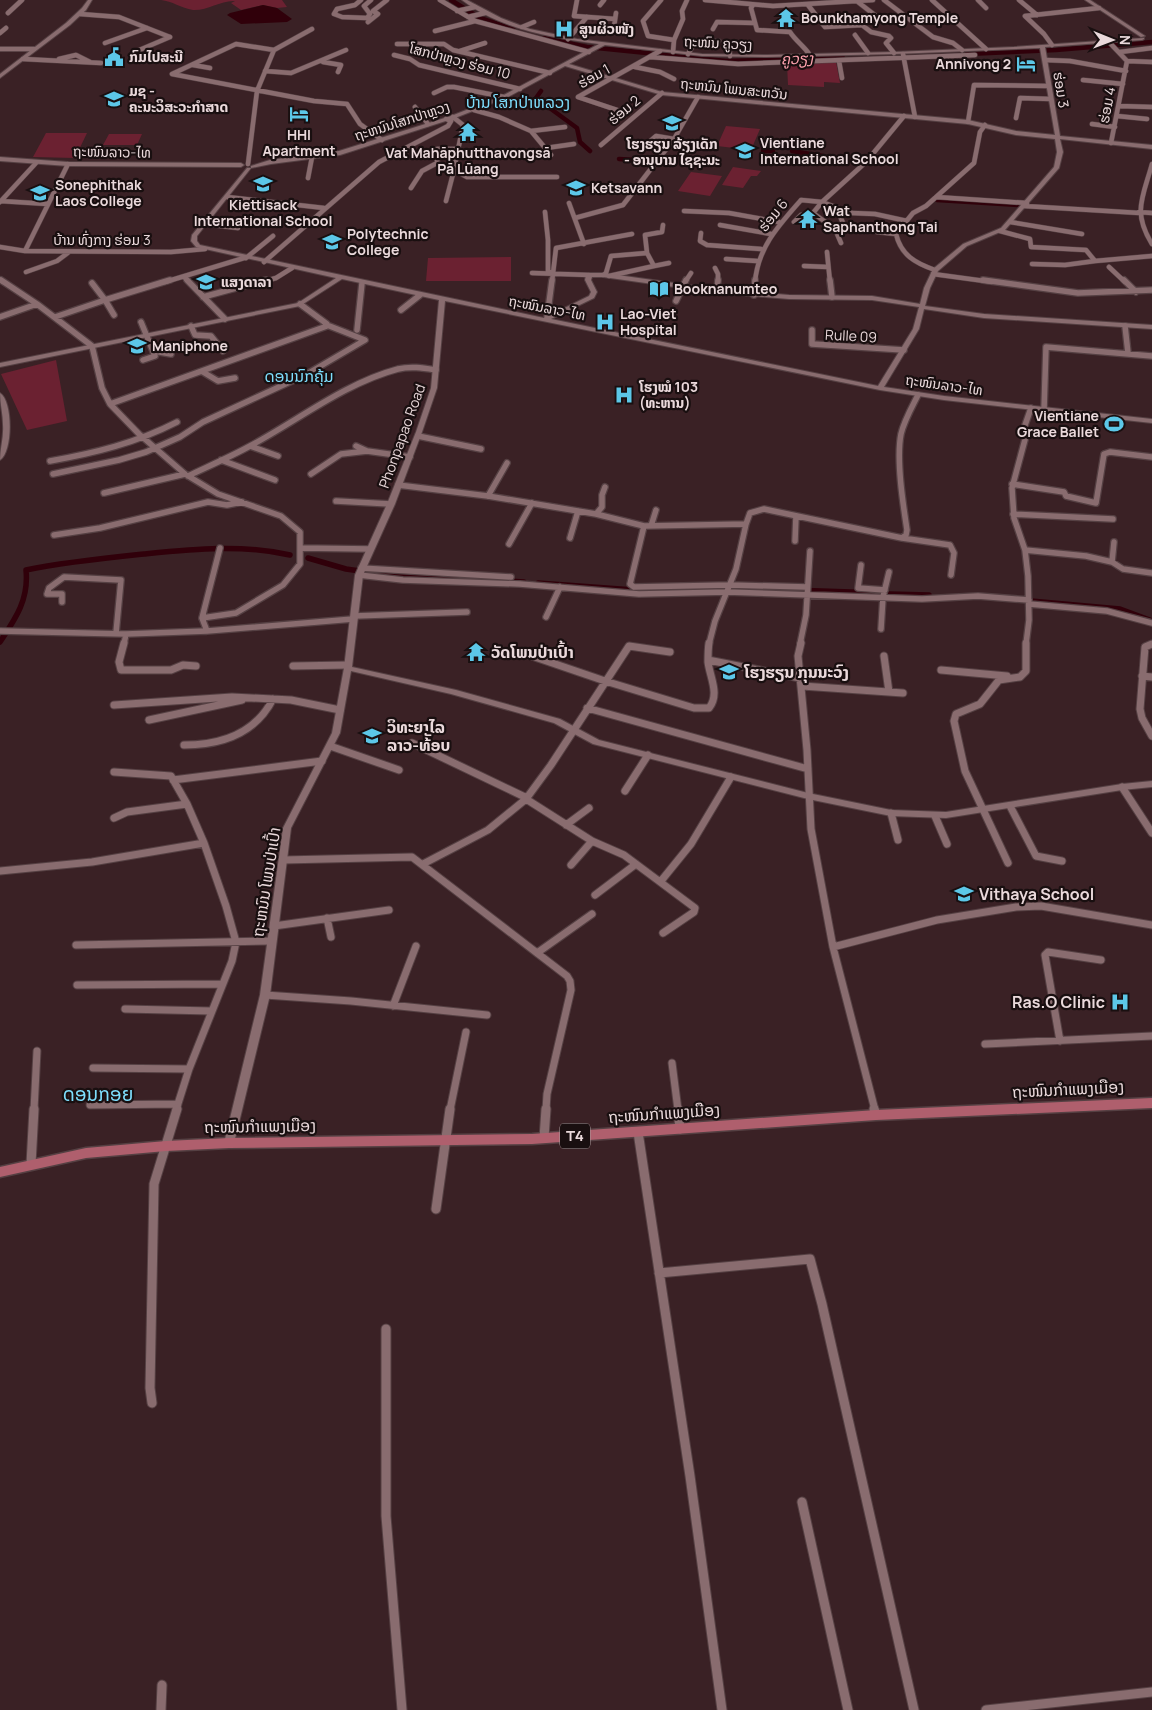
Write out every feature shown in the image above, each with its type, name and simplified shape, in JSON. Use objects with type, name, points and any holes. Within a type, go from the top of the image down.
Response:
[{"type":"main road","name":"ຖະໜົນກຳແພງເມືອງ","points":[[0,1172],[86,1153],[166,1146],[229,1143],[544,1138],[876,1115],[1152,1103]]},
{"type":"street","points":[[8,13],[22,0]]},
{"type":"street","points":[[0,76],[80,14],[90,0]]},
{"type":"street","points":[[361,0],[355,5],[337,8],[334,14],[342,17],[366,18],[370,14],[364,6],[371,0]]},
{"type":"street","points":[[368,22],[378,14],[373,10],[387,0]]},
{"type":"street","points":[[440,0],[475,20],[536,40],[590,51]]},
{"type":"street","name":"ຖະໜົນ ຄູວຽງ","points":[[464,0],[484,13],[522,27],[568,39],[659,51],[730,56],[737,61],[812,59],[868,53],[894,52],[903,55],[962,50],[1043,48],[1052,45],[1152,36]]},
{"type":"street","points":[[577,0],[574,16],[588,18],[595,16],[615,19]]},
{"type":"street","points":[[600,5],[604,3],[604,0]]},
{"type":"street","points":[[661,0],[643,21],[648,36],[674,40]]},
{"type":"street","points":[[672,52],[674,40],[683,19],[682,11],[687,0]]},
{"type":"street","points":[[705,0],[753,5],[808,5],[873,0]]},
{"type":"street","points":[[794,0],[800,5]]},
{"type":"street","points":[[884,0],[933,37],[953,43],[962,50]]},
{"type":"street","points":[[932,0],[986,49]]},
{"type":"street","points":[[978,0],[986,8]]},
{"type":"street","points":[[1019,0],[1037,15]]},
{"type":"street","points":[[1087,0],[1140,36]]},
{"type":"street","points":[[858,2],[876,16]]},
{"type":"street","points":[[753,5],[751,8],[759,31],[790,32],[796,42],[812,59],[839,61],[903,55],[975,55]]},
{"type":"street","points":[[808,5],[826,27],[862,25],[871,32],[889,36],[891,38],[886,43],[894,52]]},
{"type":"street","points":[[459,11],[474,7]]},
{"type":"street","points":[[1052,45],[1044,34],[1025,16],[1099,8]]},
{"type":"street","points":[[469,16],[484,13]]},
{"type":"street","points":[[614,27],[616,13]]},
{"type":"street","points":[[80,14],[119,17],[170,38],[137,51]]},
{"type":"street","points":[[568,39],[588,18]]},
{"type":"street","points":[[434,31],[475,20]]},
{"type":"street","points":[[522,27],[534,22]]},
{"type":"street","points":[[713,29],[717,22],[755,23]]},
{"type":"street","points":[[0,33],[6,28]]},
{"type":"street","points":[[105,43],[147,28]]},
{"type":"street","points":[[205,249],[198,246],[194,241],[194,236],[227,197],[246,166],[256,91],[274,50],[312,29]]},
{"type":"street","points":[[855,35],[868,53]]},
{"type":"street","points":[[688,54],[695,42],[719,41]]},
{"type":"street","points":[[1108,41],[1127,61],[1152,62]]},
{"type":"street","points":[[459,51],[486,43]]},
{"type":"street","points":[[729,43],[730,56]]},
{"type":"street","points":[[274,50],[237,44],[172,74],[314,102],[348,104],[360,124],[382,140]]},
{"type":"street","points":[[397,44],[443,44],[452,50],[550,73]]},
{"type":"street","name":"ຖະຫນົນໂສກປ່າຫຼວງ","points":[[246,166],[340,153],[474,110],[520,89],[602,44]]},
{"type":"street","name":"ຮ່ອມ 3","points":[[1000,231],[1026,205],[1057,167],[1060,152],[1043,48]]},
{"type":"street","points":[[1120,52],[1152,48]]},
{"type":"street","points":[[0,49],[34,49]]},
{"type":"street","points":[[264,71],[288,74],[346,50]]},
{"type":"street","name":"ຮ່ອມ 1","points":[[623,112],[578,97],[659,51]]},
{"type":"street","name":"ໂສກປ່າຫຼວງ ຮ່ອມ 10","points":[[394,54],[410,59],[419,65],[520,89]]},
{"type":"street","points":[[55,61],[78,55],[93,63]]},
{"type":"street","points":[[903,55],[915,117]]},
{"type":"street","points":[[651,57],[737,61]]},
{"type":"street","points":[[23,58],[101,63]]},
{"type":"street","points":[[1045,60],[1070,61],[1126,71]]},
{"type":"street","points":[[839,61],[842,78]]},
{"type":"street","name":"ຮ່ອມ 4","points":[[1111,143],[1127,61]]},
{"type":"street","points":[[318,62],[339,64],[341,66],[338,72]]},
{"type":"street","points":[[193,65],[210,68]]},
{"type":"street","name":"ຖະຫນົນ ໂພນສະຫວັນ","points":[[566,65],[662,93],[968,122],[1006,131],[1152,147]]},
{"type":"street","points":[[635,66],[660,72],[674,79]]},
{"type":"street","points":[[1083,80],[1123,84]]},
{"type":"street","points":[[968,122],[972,84],[1049,86]]},
{"type":"street","points":[[434,93],[446,87],[454,86],[504,97]]},
{"type":"street","name":"ຮ່ອມ 2","points":[[601,145],[662,93]]},
{"type":"street","points":[[575,218],[623,205],[674,138],[698,97]]},
{"type":"street","points":[[1016,118],[1020,98],[1051,99]]},
{"type":"street","points":[[1119,106],[1152,107]]},
{"type":"street","points":[[415,107],[421,118],[428,124]]},
{"type":"street","points":[[474,110],[499,116],[531,131],[551,154]]},
{"type":"street","points":[[794,222],[801,215],[813,213],[822,202],[853,175],[872,156],[904,116]]},
{"type":"street","points":[[1117,116],[1147,119]]},
{"type":"street","points":[[446,200],[463,125],[453,117]]},
{"type":"street","points":[[264,262],[379,162],[448,126],[450,121],[446,119]]},
{"type":"street","points":[[1092,124],[1115,127]]},
{"type":"street","points":[[896,234],[913,213],[926,206],[974,163],[980,132],[985,125]]},
{"type":"street","points":[[531,131],[544,127],[554,129],[564,127]]},
{"type":"street","points":[[647,144],[656,136],[674,138]]},
{"type":"street","points":[[546,148],[574,144]]},
{"type":"street","points":[[437,163],[437,149],[458,149]]},
{"type":"street","points":[[308,178],[312,157]]},
{"type":"street","name":"ຖະໜົນລາວ-ໄທ","points":[[0,159],[68,164],[246,166]]},
{"type":"street","points":[[1,201],[36,163]]},
{"type":"street","points":[[437,163],[482,183]]},
{"type":"street","points":[[411,188],[422,171],[437,163]]},
{"type":"street","points":[[25,251],[68,164]]},
{"type":"street","points":[[1152,164],[1140,212],[1145,233],[1152,244]]},
{"type":"street","points":[[467,177],[557,177]]},
{"type":"street","points":[[467,177],[469,184]]},
{"type":"street","points":[[227,197],[324,208]]},
{"type":"street","points":[[936,197],[1152,213]]},
{"type":"street","name":"ຮ່ອມ 6","points":[[754,295],[757,261],[761,249],[779,222],[801,200],[822,202]]},
{"type":"street","points":[[1,201],[48,204]]},
{"type":"street","points":[[822,202],[840,210],[907,221]]},
{"type":"street","points":[[569,203],[584,244]]},
{"type":"street","points":[[840,210],[839,214],[844,225]]},
{"type":"street","points":[[684,211],[729,212],[779,222]]},
{"type":"street","points":[[545,212],[548,240],[548,271],[553,274]]},
{"type":"street","points":[[813,213],[835,230],[841,242]]},
{"type":"street","points":[[1010,222],[1082,234]]},
{"type":"street","points":[[204,224],[238,228]]},
{"type":"street","points":[[654,266],[647,253],[645,234],[662,232],[663,225]]},
{"type":"street","points":[[720,225],[771,234]]},
{"type":"street","points":[[880,388],[916,329],[934,272],[965,245],[1000,231],[1030,240],[1031,247],[1086,250],[1095,261]]},
{"type":"street","points":[[877,232],[896,234]]},
{"type":"street","points":[[701,233],[700,241],[706,245],[761,249]]},
{"type":"street","points":[[546,319],[556,248],[632,234]]},
{"type":"street","points":[[896,234],[906,257],[934,272],[1065,292],[1136,292],[1152,290]]},
{"type":"street","points":[[54,317],[245,258],[273,236]]},
{"type":"street","name":"ບ້ານ ທົ່ງກາງ ຮ່ອມ 3","points":[[0,247],[25,251],[171,252],[205,249]]},
{"type":"street","name":"ຖະໜົນລາວ-ໄທ","points":[[205,249],[420,295],[918,395],[1152,421]]},
{"type":"street","points":[[26,272],[57,261],[70,251]]},
{"type":"street","points":[[827,252],[832,297]]},
{"type":"street","points":[[606,275],[611,256],[647,253]]},
{"type":"street","points":[[1032,264],[1065,265],[1152,256]]},
{"type":"street","points":[[726,260],[757,261]]},
{"type":"street","points":[[606,275],[669,263]]},
{"type":"street","points":[[804,266],[828,267]]},
{"type":"street","points":[[1109,267],[1136,292]]},
{"type":"street","points":[[203,297],[265,282],[276,278],[292,268]]},
{"type":"street","points":[[715,268],[718,274],[717,291]]},
{"type":"street","points":[[532,273],[606,275],[681,287],[754,295],[884,299],[922,307],[984,316],[1152,328]]},
{"type":"street","points":[[676,301],[681,287],[690,273]]},
{"type":"street","points":[[546,319],[592,297],[594,293],[588,280],[589,275]]},
{"type":"street","points":[[184,277],[225,319]]},
{"type":"street","points":[[0,365],[300,304],[340,278]]},
{"type":"street","points":[[0,280],[37,304],[92,346],[102,388],[110,404],[155,448],[187,475],[218,494],[281,516],[300,532],[300,564],[282,585],[236,613],[202,618]]},
{"type":"street","points":[[358,330],[362,282]]},
{"type":"street","points":[[92,283],[114,315]]},
{"type":"street","points":[[401,310],[420,295]]},
{"type":"street","name":"Phonpapao Road","points":[[360,571],[391,504],[418,436],[434,388],[442,299]]},
{"type":"street","points":[[0,317],[37,304]]},
{"type":"street","points":[[52,474],[119,460],[155,448],[180,437],[203,422],[307,374],[364,340],[327,325],[300,304]]},
{"type":"street","points":[[142,322],[154,352],[154,357],[143,360]]},
{"type":"street","points":[[110,404],[324,328],[327,325]]},
{"type":"street","points":[[191,326],[195,335],[211,336],[223,351]]},
{"type":"street","points":[[1125,326],[1128,353]]},
{"type":"street","name":"Rulle 09","points":[[812,330],[812,344],[904,350]]},
{"type":"street","points":[[1044,410],[1046,347],[1152,356]]},
{"type":"street","points":[[154,352],[171,354]]},
{"type":"street","points":[[104,493],[187,475],[250,446],[312,409],[364,382],[398,369],[411,367],[436,370]]},
{"type":"street","points":[[203,372],[218,381],[235,378]]},
{"type":"street","points":[[0,395],[4,405],[8,432],[0,458]]},
{"type":"street","points":[[902,538],[906,535],[907,530],[902,494],[901,436],[918,395]]},
{"type":"street","points":[[1008,863],[982,811],[965,771],[954,717],[963,710],[980,704],[999,680],[1020,677],[1024,674],[1027,666],[1026,641],[1029,602],[1025,550],[1013,514],[1012,484],[1028,432],[1024,428],[1031,408]]},
{"type":"street","points":[[50,461],[112,450],[145,438],[177,422]]},
{"type":"street","points":[[418,436],[481,449]]},
{"type":"street","points":[[250,446],[278,456]]},
{"type":"street","points":[[356,446],[367,451]]},
{"type":"street","points":[[311,474],[341,454],[367,451],[410,457]]},
{"type":"street","points":[[1012,484],[1064,492],[1066,496],[1096,502],[1104,454],[1110,452],[1152,457]]},
{"type":"street","points":[[220,460],[275,480]]},
{"type":"street","points":[[488,496],[507,463]]},
{"type":"street","points":[[398,485],[578,510],[647,526],[746,524]]},
{"type":"street","points":[[596,514],[602,507],[604,487]]},
{"type":"street","points":[[336,501],[391,504]]},
{"type":"street","points":[[54,535],[100,528],[208,502],[227,506],[242,502]]},
{"type":"street","points":[[509,544],[532,503]]},
{"type":"street","points":[[524,653],[605,681],[706,710],[712,706],[714,695],[708,660],[712,624],[730,585],[741,554],[746,524],[750,513],[761,509],[902,538],[950,545],[954,553],[951,575]]},
{"type":"street","points":[[570,538],[578,510]]},
{"type":"street","points":[[656,510],[647,526],[631,585],[634,587],[730,585],[922,599],[978,596],[1109,611],[1134,616],[1152,623]]},
{"type":"street","points":[[1013,514],[1113,519]]},
{"type":"street","points":[[795,541],[796,516]]},
{"type":"street","points":[[1112,562],[1114,542]]},
{"type":"street","points":[[207,630],[202,618],[220,548]]},
{"type":"street","points":[[300,548],[370,549]]},
{"type":"street","points":[[1025,550],[1086,556],[1112,562],[1122,569],[1152,573]]},
{"type":"street","points":[[810,551],[808,590],[798,656],[802,686],[811,829],[833,947],[876,1115]]},
{"type":"street","points":[[861,565],[858,588],[885,590]]},
{"type":"street","points":[[360,571],[403,580],[560,587],[638,594],[808,590]]},
{"type":"street","points":[[360,571],[511,577]]},
{"type":"street","name":"ຖະຫນົນ ໂພນປ່າເປົ້າ","points":[[229,1143],[265,995],[288,828],[336,733],[348,666],[360,571]]},
{"type":"street","points":[[881,629],[883,597],[889,572]]},
{"type":"street","points":[[62,602],[62,594],[47,594],[49,588],[64,577],[120,580],[116,633]]},
{"type":"street","points":[[546,617],[560,587]]},
{"type":"street","points":[[0,631],[126,634],[467,612]]},
{"type":"street","points":[[126,634],[120,662],[122,670],[171,670],[183,665],[196,666]]},
{"type":"street","points":[[1152,644],[1145,647],[1140,709],[1152,736]]},
{"type":"street","points":[[423,864],[472,840],[503,820],[527,798],[629,646],[670,652]]},
{"type":"street","points":[[884,656],[889,692]]},
{"type":"street","points":[[708,660],[800,678]]},
{"type":"street","points":[[293,666],[348,666],[453,692],[556,721],[596,742],[808,796],[891,813],[935,816],[982,811],[1122,787],[1152,784]]},
{"type":"street","points":[[941,670],[1020,677]]},
{"type":"street","points":[[1142,676],[1152,677]]},
{"type":"street","points":[[802,686],[903,693]]},
{"type":"street","points":[[114,705],[214,698],[273,699],[291,700],[340,710]]},
{"type":"street","points":[[149,720],[247,699]]},
{"type":"street","points":[[184,745],[213,744],[230,737],[256,722],[268,712],[273,699]]},
{"type":"street","points":[[587,708],[808,769]]},
{"type":"street","points":[[412,743],[527,798],[592,841],[624,855],[661,881],[696,911],[663,933]]},
{"type":"street","points":[[330,746],[399,770]]},
{"type":"street","points":[[624,792],[648,755]]},
{"type":"street","points":[[173,780],[303,762],[322,762]]},
{"type":"street","points":[[114,772],[168,774],[173,780],[188,804],[204,843],[226,906],[236,942],[232,961],[189,1069],[154,1184],[150,1388],[152,1403]]},
{"type":"street","points":[[661,881],[682,859],[694,842],[731,777]]},
{"type":"street","points":[[1122,787],[1152,833]]},
{"type":"street","points":[[114,818],[136,810],[188,804]]},
{"type":"street","points":[[1010,806],[1036,856],[1062,862]]},
{"type":"street","points":[[566,825],[590,808]]},
{"type":"street","points":[[891,813],[898,840]]},
{"type":"street","points":[[935,816],[947,844]]},
{"type":"street","points":[[571,865],[592,841]]},
{"type":"street","points":[[0,871],[92,862],[204,843]]},
{"type":"street","points":[[283,860],[414,857],[567,976],[570,981],[571,990],[547,1094],[544,1138]]},
{"type":"street","points":[[596,895],[636,864]]},
{"type":"street","points":[[833,947],[982,911],[1026,906],[1041,906],[1152,925]]},
{"type":"street","points":[[274,926],[389,910]]},
{"type":"street","points":[[537,953],[592,914]]},
{"type":"street","points":[[327,918],[331,937]]},
{"type":"street","points":[[76,945],[272,941]]},
{"type":"street","points":[[393,1006],[416,946]]},
{"type":"street","points":[[1060,1041],[1045,955],[1048,952],[1056,952],[1101,960]]},
{"type":"street","points":[[77,985],[222,984]]},
{"type":"street","points":[[265,995],[487,1015]]},
{"type":"street","points":[[125,1009],[211,1011]]},
{"type":"street","points":[[436,1209],[444,1140],[454,1080],[466,1032]]},
{"type":"street","points":[[985,1044],[1152,1036]]},
{"type":"street","points":[[31,1164],[37,1051]]},
{"type":"street","points":[[672,1063],[680,1129]]},
{"type":"street","points":[[93,1068],[189,1069]]},
{"type":"street","points":[[90,1105],[178,1104]]},
{"type":"street","points":[[638,1132],[722,1710]]},
{"type":"street","points":[[659,1274],[810,1259],[822,1304],[914,1710]]},
{"type":"street","points":[[386,1329],[386,1516],[402,1710]]},
{"type":"street","points":[[802,1502],[848,1710]]},
{"type":"street","points":[[161,1710],[162,1685]]},
{"type":"street","points":[[986,1710],[1152,1692]]},
{"type":"shaded area","points":[[161,0],[282,0],[287,7],[277,8],[263,5],[241,10],[231,3],[235,1],[230,1],[204,9],[193,10]]},
{"type":"shaded area","points":[[263,5],[277,8],[292,19],[287,22],[241,24],[227,15],[230,13]]},
{"type":"shaded area","points":[[836,62],[840,83],[824,82],[824,87],[788,85],[787,64]]},
{"type":"shaded area","points":[[726,126],[760,129],[751,150],[717,146]]},
{"type":"shaded area","points":[[46,133],[87,133],[75,158],[33,157]]},
{"type":"shaded area","points":[[109,134],[142,134],[137,145],[103,145]]},
{"type":"shaded area","points":[[733,167],[761,171],[757,176],[751,176],[743,188],[722,185]]},
{"type":"shaded area","points":[[691,172],[722,176],[710,196],[678,191]]},
{"type":"shaded area","points":[[511,257],[511,281],[426,281],[428,258]]},
{"type":"shaded area","points":[[56,360],[67,421],[27,430],[1,374]]},
{"type":"waterway","name":"ຄູວຽງ","points":[[451,0],[480,18],[513,29]]},
{"type":"waterway","name":"ຄູວຽງ","points":[[544,38],[587,47],[726,61],[843,58]]},
{"type":"waterway","name":"ຄູວຽງ","points":[[967,54],[1056,50],[1152,42]]},
{"type":"waterway","points":[[541,91],[536,98],[577,128],[580,142],[590,151]]},
{"type":"waterway","points":[[763,151],[773,151]]},
{"type":"waterway","points":[[792,151],[823,156]]},
{"type":"waterway","points":[[619,159],[653,161]]},
{"type":"waterway","points":[[937,200],[1020,205]]},
{"type":"waterway","points":[[0,642],[20,608],[25,590],[26,570],[100,559],[199,549],[254,550],[290,555]]},
{"type":"waterway","points":[[308,558],[346,569],[367,572],[524,582]]},
{"type":"waterway","points":[[538,583],[634,590],[691,588]]},
{"type":"waterway","points":[[705,588],[727,588]]},
{"type":"waterway","points":[[735,588],[881,593]]},
{"type":"waterway","points":[[889,594],[929,595]]},
{"type":"waterway","points":[[1031,601],[1120,609],[1152,621]]},
{"type":"place","name":"Bounkhamyong Temple","points":[[786,18]]},
{"type":"place","name":"ສູນຜິວໜັງ","points":[[564,29]]},
{"type":"place","name":"ກົມໄປສະນີ","points":[[114,57]]},
{"type":"place","name":"Annivong 2","points":[[1026,64]]},
{"type":"place","name":"ມຊ - ຄະນະວິສະວະກຳສາດ","points":[[114,99]]},
{"type":"place","name":"HHI Apartment","points":[[299,114]]},
{"type":"place","name":"ໂຮງຮຽນ ລ້ຽງເດັກ - ອານຸບານ ໄຊຊະນະ","points":[[672,123]]},
{"type":"place","name":"Vat Mahāphutthavongsā Pā Lūang","points":[[468,132]]},
{"type":"place","name":"Vientiane International School","points":[[745,151]]},
{"type":"place","name":"Kiettisack International School","points":[[263,184]]},
{"type":"place","name":"Ketsavann","points":[[576,188]]},
{"type":"place","name":"Sonephithak Laos College","points":[[40,193]]},
{"type":"place","name":"Wat Saphanthong Tai","points":[[808,219]]},
{"type":"place","name":"Polytechnic College","points":[[332,242]]},
{"type":"place","name":"ແສງດາລາ","points":[[206,282]]},
{"type":"place","name":"Booknanumteo","points":[[659,289]]},
{"type":"place","name":"Lao-Viet Hospital","points":[[605,322]]},
{"type":"place","name":"Maniphone","points":[[137,346]]},
{"type":"place","name":"ໂຮງໝໍ 103 (ທະຫານ)","points":[[624,395]]},
{"type":"place","name":"Vientiane Grace Ballet","points":[[1114,424]]},
{"type":"place","name":"ວັດໂພນປ່າເປົ້າ","points":[[476,652]]},
{"type":"place","name":"ໂຮງຮຽນ ກຸນນະວົງ","points":[[729,672]]},
{"type":"place","name":"ວິທະຍາໄລ ລາວ-ທ້ັອບ","points":[[372,736]]},
{"type":"place","name":"Vithaya School","points":[[964,894]]},
{"type":"place","name":"Ras.O Clinic","points":[[1120,1002]]},
{"type":"district","name":"ບ້ານ ໂສກປ່າຫລວງ","points":[[518,102]]},
{"type":"district","name":"ດອນນົກຄຸ້ມ","points":[[299,376]]},
{"type":"district","name":"ດອນກອຍ","points":[[98,1094]]}]
